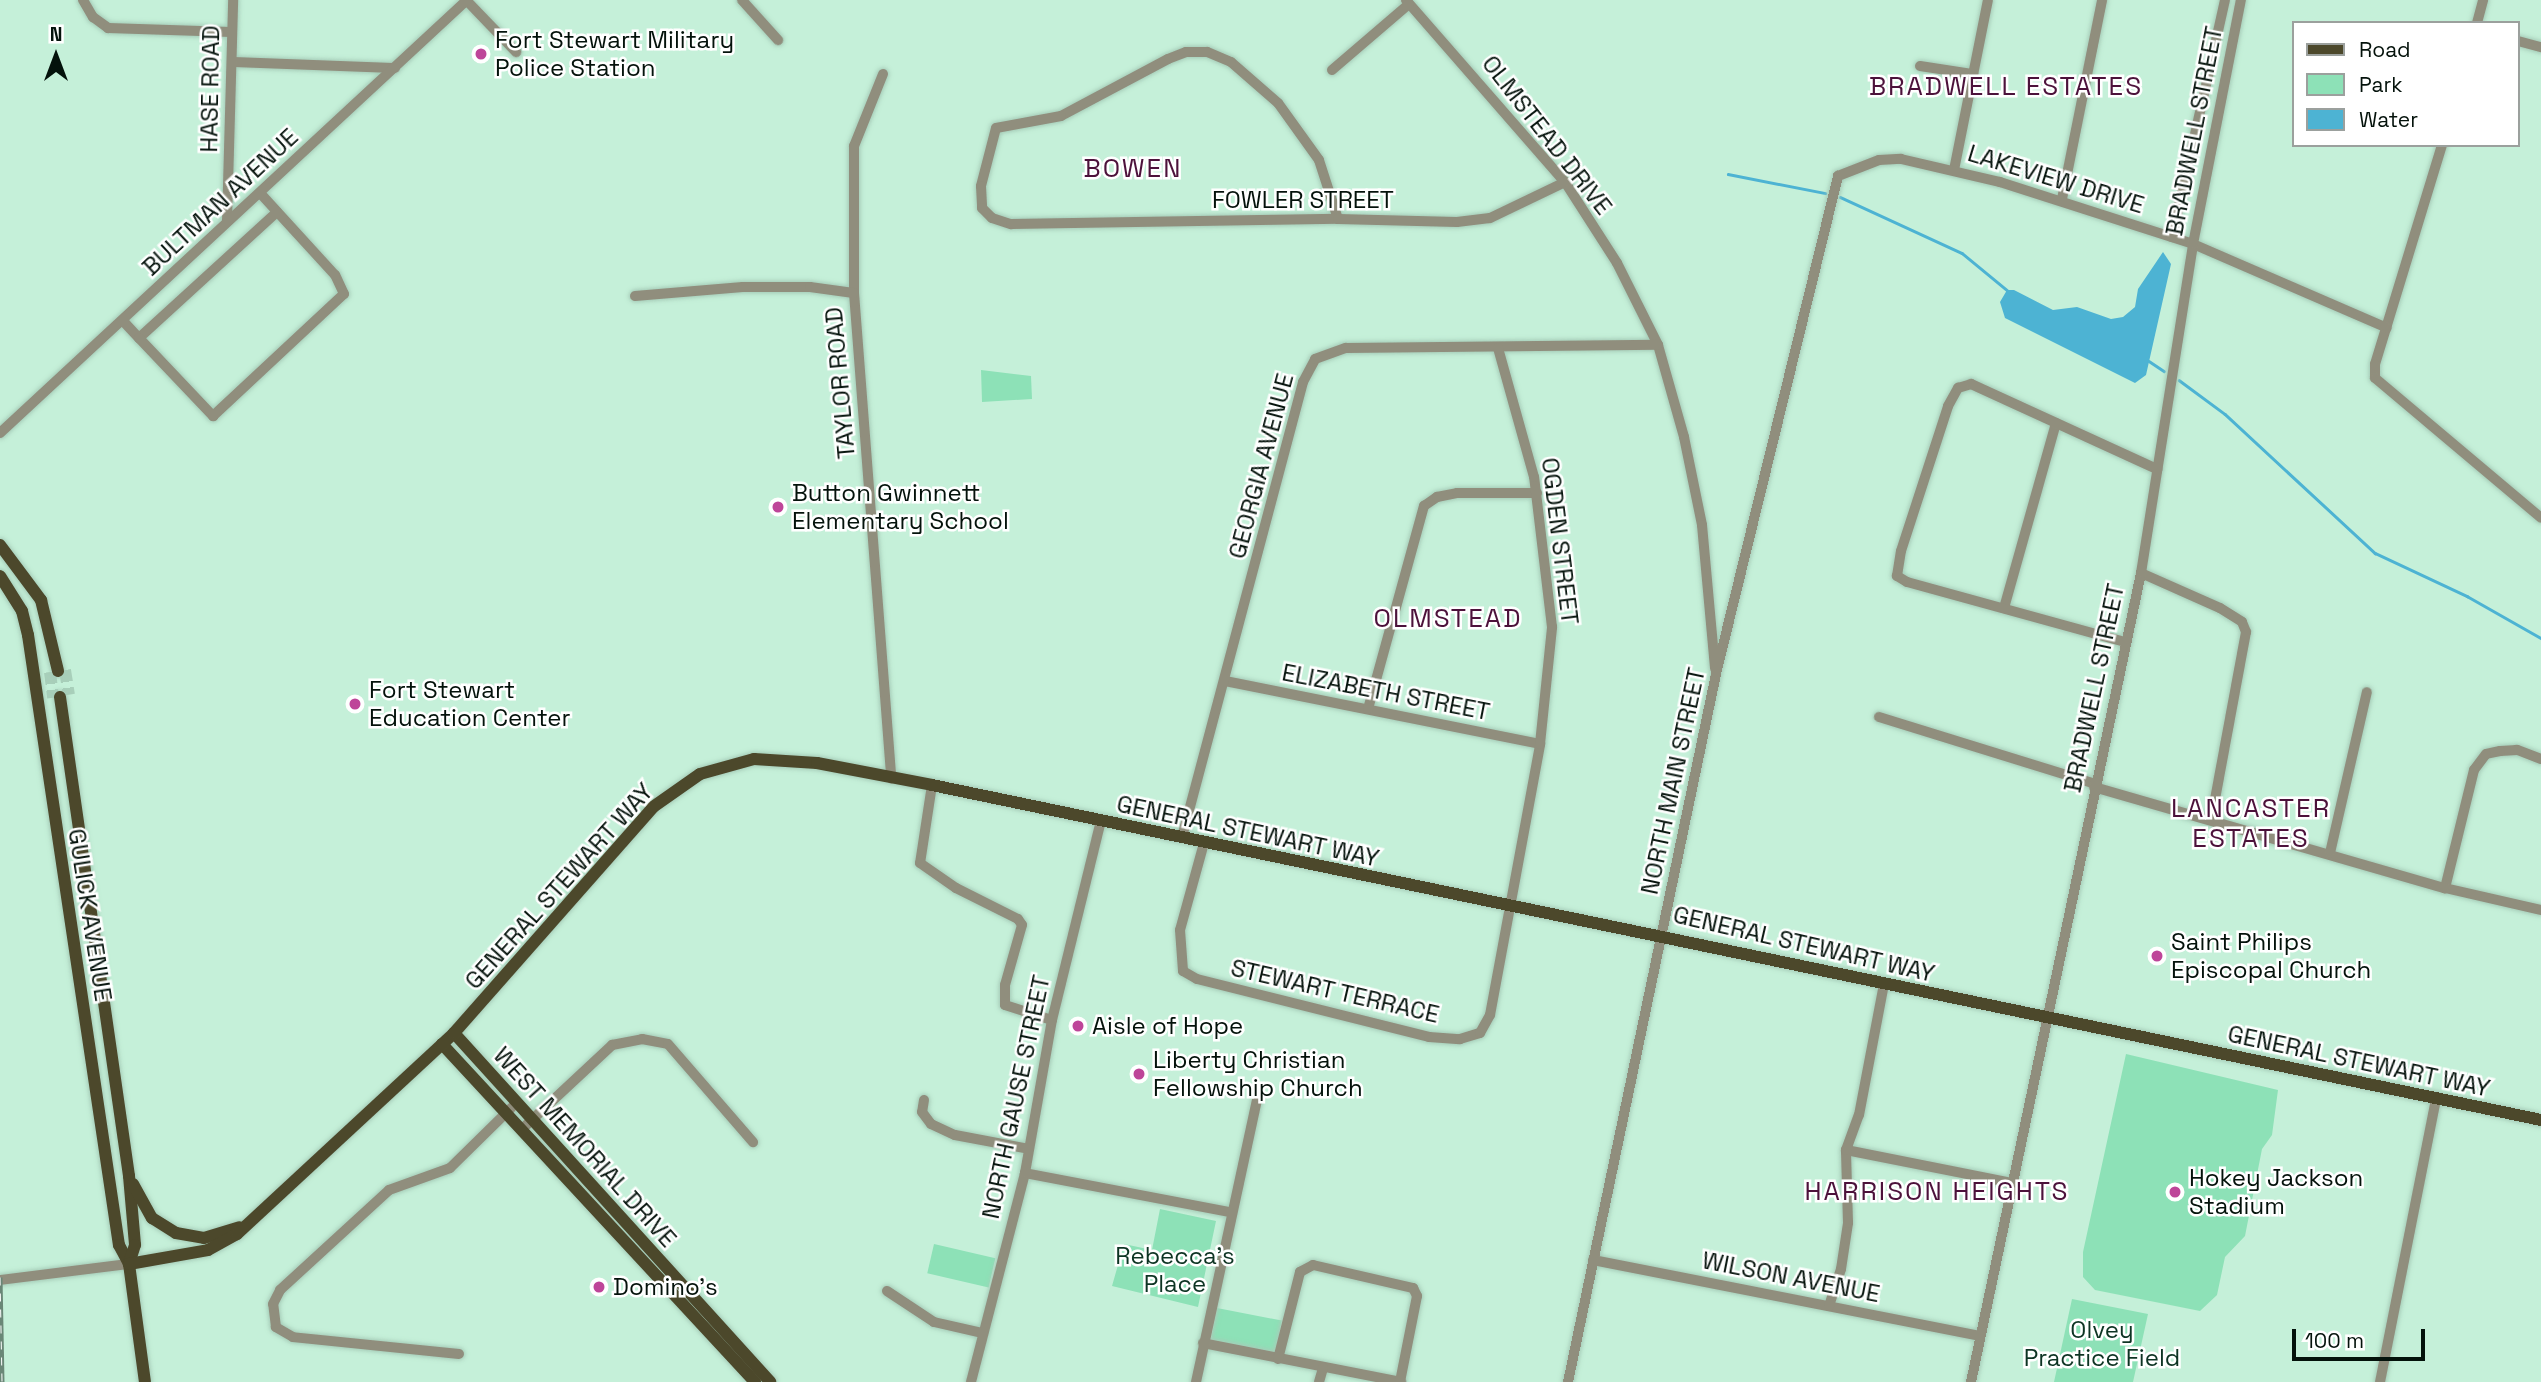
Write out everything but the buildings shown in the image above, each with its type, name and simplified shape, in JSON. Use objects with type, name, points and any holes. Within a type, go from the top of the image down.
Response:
[{"type":"main road","points":[[0,545],[41,600],[57,668]]},
{"type":"main road","name":"GULICK AVENUE","points":[[0,576],[22,611],[28,635],[119,1245],[129,1264]]},
{"type":"main road","points":[[61,696],[129,1176],[135,1245],[129,1264],[145,1382]]},
{"type":"main road","name":"GENERAL STEWART WAY","points":[[129,1264],[218,1247],[252,1221],[454,1033],[653,807],[691,779],[726,765],[766,758],[817,763],[932,785],[1511,908],[1662,934],[1884,984],[2541,1120]]},
{"type":"main road","name":"WEST MEMORIAL DRIVE","points":[[454,1033],[510,1109],[521,1130],[755,1382]]},
{"type":"main road","points":[[89,1045],[110,1042]]},
{"type":"main road","name":"WEST MEMORIAL DRIVE","points":[[442,1044],[510,1109],[532,1121],[771,1382]]},
{"type":"main road","points":[[129,1176],[152,1218],[176,1233],[214,1236],[252,1221]]},
{"type":"street","points":[[83,0],[93,17],[108,28],[231,32]]},
{"type":"street","name":"HASE ROAD","points":[[227,221],[233,0]]},
{"type":"street","points":[[467,0],[516,52]]},
{"type":"street","name":"BULTMAN AVENUE","points":[[0,433],[124,322],[227,221],[467,0]]},
{"type":"street","points":[[742,0],[778,40]]},
{"type":"street","points":[[1954,170],[1987,0]]},
{"type":"street","points":[[2062,200],[2102,0]]},
{"type":"street","name":"BRADWELL STREET","points":[[2172,237],[2225,0]]},
{"type":"street","name":"BRADWELL STREET","points":[[1971,1382],[2124,642],[2141,573],[2193,244],[2241,0]]},
{"type":"street","points":[[2478,21],[2483,0]]},
{"type":"street","points":[[1332,69],[1408,2]]},
{"type":"street","name":"OLMSTEAD DRIVE","points":[[1408,2],[1565,183],[1617,263],[1657,345],[1684,436],[1703,525],[1709,630],[1716,674]]},
{"type":"street","points":[[2520,42],[2541,47]]},
{"type":"street","name":"FOWLER STREET","points":[[1338,219],[1319,159],[1278,103],[1231,62],[1207,52],[1186,52],[1168,59],[1060,116],[996,128],[981,186],[982,208],[992,218],[1011,224],[1338,219],[1457,222],[1490,218],[1565,183]]},
{"type":"street","points":[[232,62],[395,68]]},
{"type":"street","points":[[1920,66],[1973,74]]},
{"type":"street","name":"TAYLOR ROAD","points":[[883,74],[853,146],[854,293],[891,779]]},
{"type":"street","points":[[2441,147],[2375,364],[2375,378],[2540,513]]},
{"type":"street","name":"LAKEVIEW DRIVE","points":[[1834,191],[1838,176],[1879,160],[1901,159],[1954,170],[2062,200],[2193,244],[2387,328]]},
{"type":"street","name":"NORTH MAIN STREET","points":[[1568,1382],[1716,674],[1834,191]]},
{"type":"street","points":[[124,322],[212,416],[344,294],[335,275],[260,193]]},
{"type":"street","points":[[139,338],[277,212]]},
{"type":"street","points":[[635,296],[743,287],[810,287],[854,293]]},
{"type":"street","name":"GEORGIA AVENUE","points":[[1182,837],[1303,383],[1315,359],[1346,348],[1657,345]]},
{"type":"street","name":"OGDEN STREET","points":[[1498,348],[1536,493],[1552,627],[1540,744],[1511,908]]},
{"type":"street","points":[[2124,642],[1919,585],[1897,576],[1901,551],[1948,406],[1958,388],[1971,384],[2157,469]]},
{"type":"street","points":[[2004,608],[2056,423]]},
{"type":"street","points":[[1368,709],[1424,506],[1437,497],[1457,493],[1536,493]]},
{"type":"street","points":[[2141,573],[2220,608],[2242,622],[2246,632],[2211,820]]},
{"type":"street","name":"ELIZABETH STREET","points":[[1225,681],[1540,744]]},
{"type":"street","points":[[2330,853],[2367,692]]},
{"type":"street","points":[[1879,717],[2211,820],[2445,888],[2541,910]]},
{"type":"street","points":[[2445,888],[2474,770],[2486,754],[2500,751],[2517,750],[2541,759]]},
{"type":"street","points":[[932,785],[920,863],[956,888],[1018,919],[1020,935],[1005,985],[1005,1005],[1052,1020]]},
{"type":"street","name":"NORTH GAUSE STREET","points":[[971,1382],[1025,1173],[1052,1020],[1101,821]]},
{"type":"street","name":"STEWART TERRACE","points":[[1204,843],[1180,930],[1183,971],[1197,979],[1429,1037],[1460,1039],[1480,1033],[1490,1015],[1511,908]]},
{"type":"street","points":[[1829,1306],[1841,1269],[1848,1223],[1846,1150],[1861,1103],[1884,984]]},
{"type":"street","points":[[521,1130],[612,1045],[642,1039],[668,1044],[753,1142]]},
{"type":"street","points":[[2380,1382],[2436,1098]]},
{"type":"street","points":[[924,1100],[922,1112],[931,1124],[955,1135],[1028,1149]]},
{"type":"street","points":[[1196,1382],[1230,1212],[1257,1100]]},
{"type":"street","points":[[459,1354],[293,1337],[276,1327],[273,1304],[280,1290],[389,1190],[450,1168],[510,1109]]},
{"type":"street","points":[[1846,1150],[2012,1183]]},
{"type":"street","points":[[1025,1173],[1230,1212]]},
{"type":"street","name":"WILSON AVENUE","points":[[1593,1260],[1980,1336]]},
{"type":"street","points":[[0,1280],[129,1264]]},
{"type":"street","points":[[1203,1343],[1278,1359],[1322,1368],[1400,1382],[1416,1301],[1413,1288],[1313,1265],[1300,1272],[1278,1359]]},
{"type":"street","points":[[887,1291],[934,1322],[982,1333]]},
{"type":"street","points":[[1319,1382],[1322,1368]]},
{"type":"green space","points":[[981,370],[1031,376],[1032,399],[982,402]]},
{"type":"green space","name":"Hokey Jackson Stadium","points":[[2126,1054],[2278,1090],[2272,1135],[2262,1149],[2245,1236],[2225,1257],[2217,1295],[2200,1311],[2095,1290],[2083,1277],[2083,1252]]},
{"type":"green space","name":"Rebecca's Place","points":[[1160,1209],[1216,1221],[1198,1307],[1112,1286],[1124,1244],[1152,1250]]},
{"type":"green space","points":[[934,1244],[995,1258],[989,1287],[927,1273]]},
{"type":"green space","name":"Olvey Practice Field","points":[[2072,1299],[2148,1314],[2133,1382],[2054,1382]]},
{"type":"green space","points":[[1217,1308],[1282,1321],[1275,1353],[1211,1340]]},
{"type":"water","points":[[2163,252],[2171,264],[2146,375],[2135,383],[2005,318],[2000,302],[2007,290],[2014,290],[2053,310],[2077,307],[2111,319],[2123,317],[2135,307],[2138,289]]},
{"type":"waterway","points":[[1728,174],[1825,193]]},
{"type":"waterway","points":[[1840,197],[1962,253],[2007,290]]},
{"type":"waterway","points":[[2149,361],[2164,371]]},
{"type":"waterway","points":[[2179,380],[2225,414],[2375,553],[2467,596],[2541,638]]},
{"type":"tunnel","points":[[65,670],[69,695]]},
{"type":"tunnel","points":[[50,672],[53,698]]},
{"type":"railway","points":[[0,1277],[2,1382]]},
{"type":"place","name":"Fort Stewart Military Police Station","points":[[481,54]]},
{"type":"place","name":"Button Gwinnett Elementary School","points":[[778,507]]},
{"type":"place","name":"Fort Stewart Education Center","points":[[355,704]]},
{"type":"place","name":"Saint Philips Episcopal Church","points":[[2157,956]]},
{"type":"place","name":"Aisle of Hope","points":[[1078,1026]]},
{"type":"place","name":"Liberty Christian Fellowship Church","points":[[1139,1074]]},
{"type":"place","name":"Hokey Jackson Stadium","points":[[2175,1192]]},
{"type":"place","name":"Domino's","points":[[599,1287]]},
{"type":"district","name":"BRADWELL ESTATES","points":[[2006,87]]},
{"type":"district","name":"BOWEN","points":[[1133,169]]},
{"type":"district","name":"OLMSTEAD","points":[[1448,619]]},
{"type":"district","name":"LANCASTER ESTATES","points":[[2251,824]]},
{"type":"district","name":"HARRISON HEIGHTS","points":[[1937,1192]]}]
